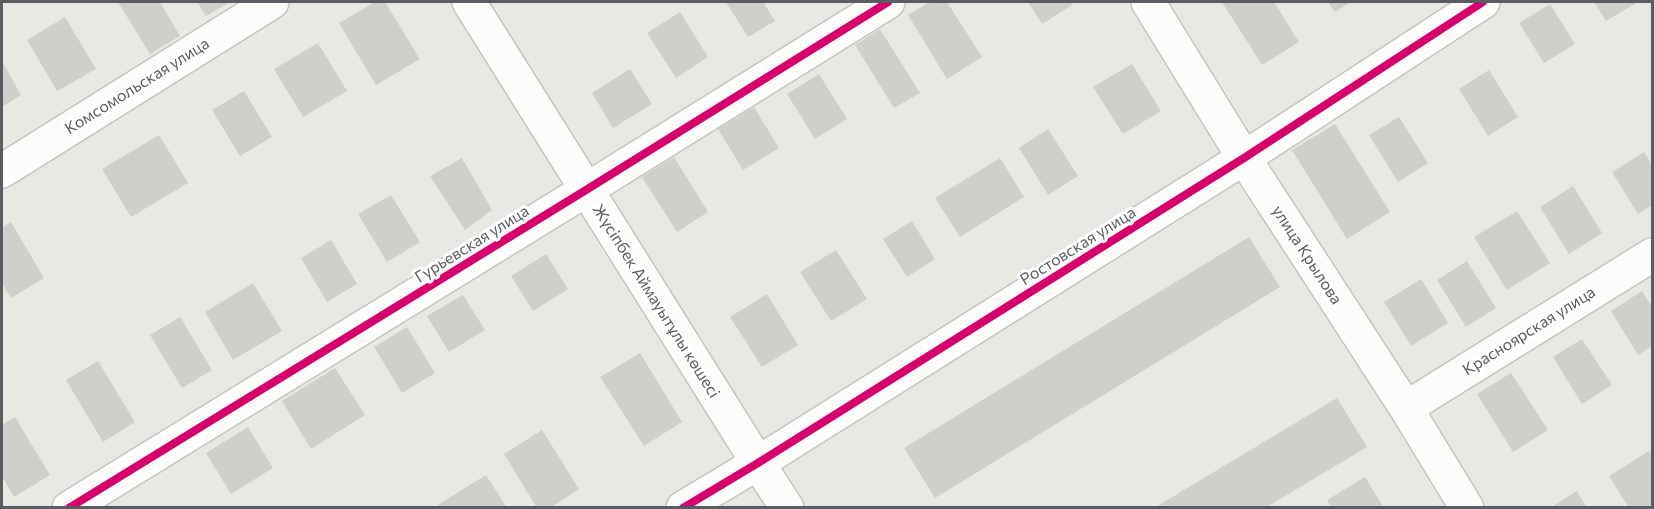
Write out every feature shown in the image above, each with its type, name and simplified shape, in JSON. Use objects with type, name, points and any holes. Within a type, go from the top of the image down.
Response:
[{"type":"street","name":"Комсомольская улица","points":[[2,171],[272,2]]},
{"type":"street","name":"Жүсіпбек Аймауытұлы көшесі","points":[[469,2],[787,507]]},
{"type":"street","name":"Гурьевская улица","points":[[69,507],[888,2]]},
{"type":"street","name":"улица Крылова","points":[[1148,2],[1244,158],[1406,408],[1467,507]]},
{"type":"street","name":"Ростовская улица","points":[[683,507],[758,463],[1244,158],[1483,2]]},
{"type":"street","name":"Красноярская улица","points":[[1406,408],[1653,255]]},
{"type":"building","points":[[118,2],[160,2],[180,36],[150,54]]},
{"type":"building","points":[[197,2],[230,2],[206,16]]},
{"type":"building","points":[[375,2],[385,2],[420,59],[376,85],[339,23]]},
{"type":"building","points":[[726,2],[763,2],[775,21],[748,37]]},
{"type":"building","points":[[930,2],[947,2],[982,57],[947,79],[908,15]]},
{"type":"building","points":[[1028,2],[1070,2],[1072,5],[1042,24]]},
{"type":"building","points":[[1222,2],[1274,2],[1299,42],[1262,65]]},
{"type":"building","points":[[1328,2],[1351,2],[1335,12]]},
{"type":"building","points":[[1594,2],[1638,2],[1606,21]]},
{"type":"building","points":[[1550,4],[1575,44],[1544,63],[1519,23]]},
{"type":"building","points":[[680,12],[708,57],[676,78],[647,33]]},
{"type":"building","points":[[65,17],[96,69],[57,91],[27,40]]},
{"type":"building","points":[[880,29],[920,93],[894,108],[855,45]]},
{"type":"building","points":[[318,43],[347,91],[303,117],[274,69]]},
{"type":"building","points":[[2,61],[21,95],[2,107]]},
{"type":"building","points":[[1132,64],[1161,111],[1123,134],[1093,87]]},
{"type":"building","points":[[630,69],[652,104],[613,128],[592,93]]},
{"type":"building","points":[[1489,70],[1518,117],[1488,136],[1459,89]]},
{"type":"building","points":[[819,74],[847,119],[815,139],[787,94]]},
{"type":"building","points":[[244,91],[272,137],[240,156],[212,110]]},
{"type":"building","points":[[754,107],[779,148],[743,170],[718,129]]},
{"type":"building","points":[[1399,117],[1428,163],[1398,182],[1369,135]]},
{"type":"building","points":[[1335,124],[1390,212],[1347,239],[1292,150]]},
{"type":"building","points":[[1048,129],[1078,176],[1048,195],[1019,148]]},
{"type":"building","points":[[159,135],[188,183],[131,217],[102,169]]},
{"type":"building","points":[[1644,152],[1652,165],[1652,205],[1638,214],[1612,172]]},
{"type":"building","points":[[674,157],[708,212],[677,232],[642,177]]},
{"type":"building","points":[[462,158],[492,210],[465,230],[430,176]]},
{"type":"building","points":[[1000,158],[1024,197],[960,237],[935,198]]},
{"type":"building","points":[[1573,186],[1602,233],[1569,254],[1540,207]]},
{"type":"building","points":[[391,195],[420,242],[387,262],[358,214]]},
{"type":"building","points":[[1517,211],[1550,263],[1507,290],[1474,237]]},
{"type":"building","points":[[912,221],[935,259],[907,277],[883,239]]},
{"type":"building","points":[[11,222],[44,278],[11,298],[2,283],[2,228]]},
{"type":"building","points":[[1249,237],[1280,287],[935,498],[904,448]]},
{"type":"building","points":[[331,240],[357,284],[327,302],[301,258]]},
{"type":"building","points":[[836,250],[867,299],[831,321],[800,272]]},
{"type":"building","points":[[546,254],[568,289],[533,311],[511,276]]},
{"type":"building","points":[[1467,261],[1496,308],[1466,327],[1437,280]]},
{"type":"building","points":[[1421,279],[1448,323],[1411,346],[1384,302]]},
{"type":"building","points":[[253,283],[282,331],[233,360],[205,312]]},
{"type":"building","points":[[1642,291],[1652,307],[1652,346],[1638,355],[1611,311]]},
{"type":"building","points":[[767,294],[798,345],[762,367],[730,317]]},
{"type":"building","points":[[463,295],[485,330],[449,352],[427,316]]},
{"type":"building","points":[[180,317],[212,370],[182,388],[150,335]]},
{"type":"building","points":[[407,327],[435,373],[402,393],[374,347]]},
{"type":"building","points":[[1582,339],[1612,385],[1582,404],[1553,357]]},
{"type":"building","points":[[640,353],[682,422],[644,446],[600,377]]},
{"type":"building","points":[[98,361],[135,422],[103,442],[66,380]]},
{"type":"building","points":[[335,368],[365,415],[311,449],[282,401]]},
{"type":"building","points":[[1511,373],[1548,430],[1513,452],[1477,394]]},
{"type":"building","points":[[1337,398],[1367,447],[1265,508],[1154,508]]},
{"type":"building","points":[[15,417],[50,475],[14,497],[2,476],[2,425]]},
{"type":"building","points":[[248,427],[273,468],[231,494],[206,453]]},
{"type":"building","points":[[542,430],[579,489],[550,508],[537,508],[504,454]]},
{"type":"building","points":[[1649,451],[1652,456],[1652,508],[1629,508],[1609,476]]},
{"type":"building","points":[[486,475],[507,508],[438,508],[436,506]]},
{"type":"building","points":[[1365,477],[1384,508],[1331,508],[1327,500]]},
{"type":"building","points":[[1577,491],[1587,508],[1550,508]]},
{"type":"cycle path","points":[[69,508],[888,2]]},
{"type":"cycle path","points":[[683,508],[1244,158],[1483,2]]}]
